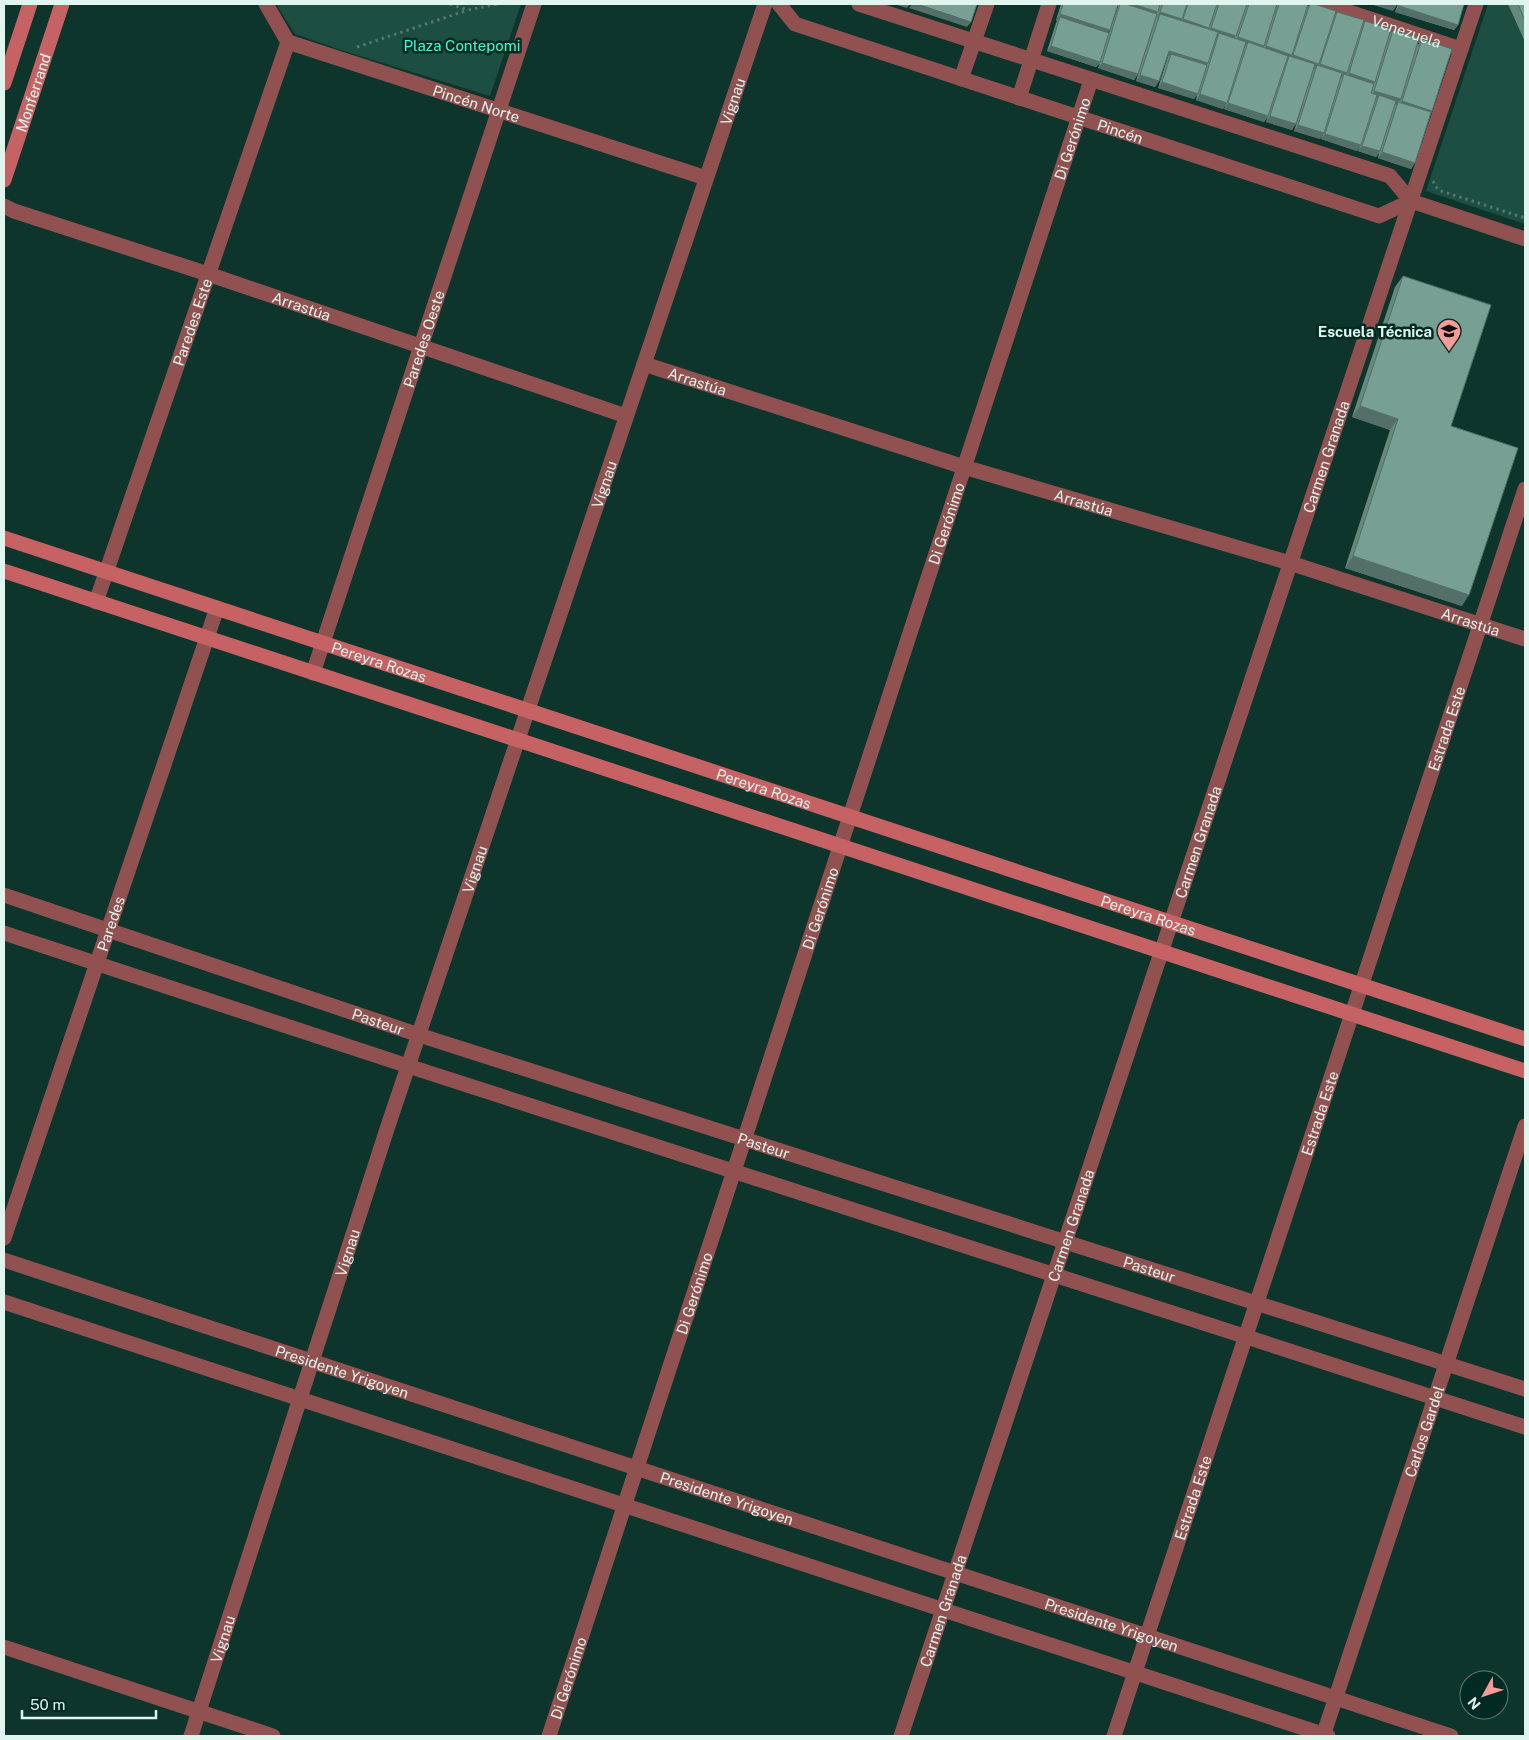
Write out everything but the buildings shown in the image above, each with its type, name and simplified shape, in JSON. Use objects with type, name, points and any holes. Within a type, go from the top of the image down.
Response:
[{"type":"street","name":"Monferrand","points":[[4,82],[30,4]]},
{"type":"street","name":"Monferrand","points":[[5,171],[62,4]]},
{"type":"street","points":[[266,4],[288,42]]},
{"type":"street","name":"Paredes Oeste","points":[[313,672],[534,4]]},
{"type":"street","name":"Vignau","points":[[191,1736],[408,1066],[764,4]]},
{"type":"street","name":"Pincén","points":[[779,4],[795,24],[1379,216],[1411,201]]},
{"type":"street","points":[[859,4],[1390,176],[1411,201],[1525,239]]},
{"type":"street","points":[[961,79],[987,4]]},
{"type":"street","points":[[1019,98],[1049,4]]},
{"type":"street","name":"Venezuela","points":[[1325,4],[1461,49]]},
{"type":"street","name":"Carmen Granada","points":[[901,1736],[1476,4]]},
{"type":"street","name":"Pincén Norte","points":[[288,42],[706,178]]},
{"type":"street","name":"Paredes Este","points":[[96,602],[288,42]]},
{"type":"street","name":"Di Gerónimo","points":[[549,1736],[1092,80]]},
{"type":"street","name":"Arrastúa","points":[[4,206],[14,211],[208,274],[626,416]]},
{"type":"street","name":"Arrastúa","points":[[644,364],[964,467],[1290,563],[1525,639]]},
{"type":"street","name":"Estrada Este","points":[[1114,1736],[1525,489]]},
{"type":"street","name":"Pereyra Rozas","points":[[4,538],[1525,1039]]},
{"type":"street","name":"Pereyra Rozas","points":[[4,571],[1525,1070]]},
{"type":"street","name":"Paredes","points":[[4,1238],[217,608]]},
{"type":"street","name":"Pasteur","points":[[4,895],[419,1035],[1525,1389]]},
{"type":"street","points":[[4,933],[408,1066],[1525,1427]]},
{"type":"street","name":"Carlos Gardel","points":[[1325,1736],[1525,1126]]},
{"type":"street","name":"Presidente Yrigoyen","points":[[4,1260],[1451,1736]]},
{"type":"street","points":[[4,1302],[1325,1736]]},
{"type":"street","points":[[4,1647],[273,1736]]},
{"type":"path","points":[[450,4],[468,10]]},
{"type":"path","points":[[353,48],[468,10],[498,4]]},
{"type":"path","points":[[1433,180],[1438,190],[1525,218]]},
{"type":"green space","name":"Plaza Contepomi","points":[[276,4],[521,4],[490,96],[295,34]]},
{"type":"green space","points":[[1488,4],[1525,4],[1525,224],[1426,191]]},
{"type":"place","name":"Escuela Técnica","points":[[1449,352]]}]
